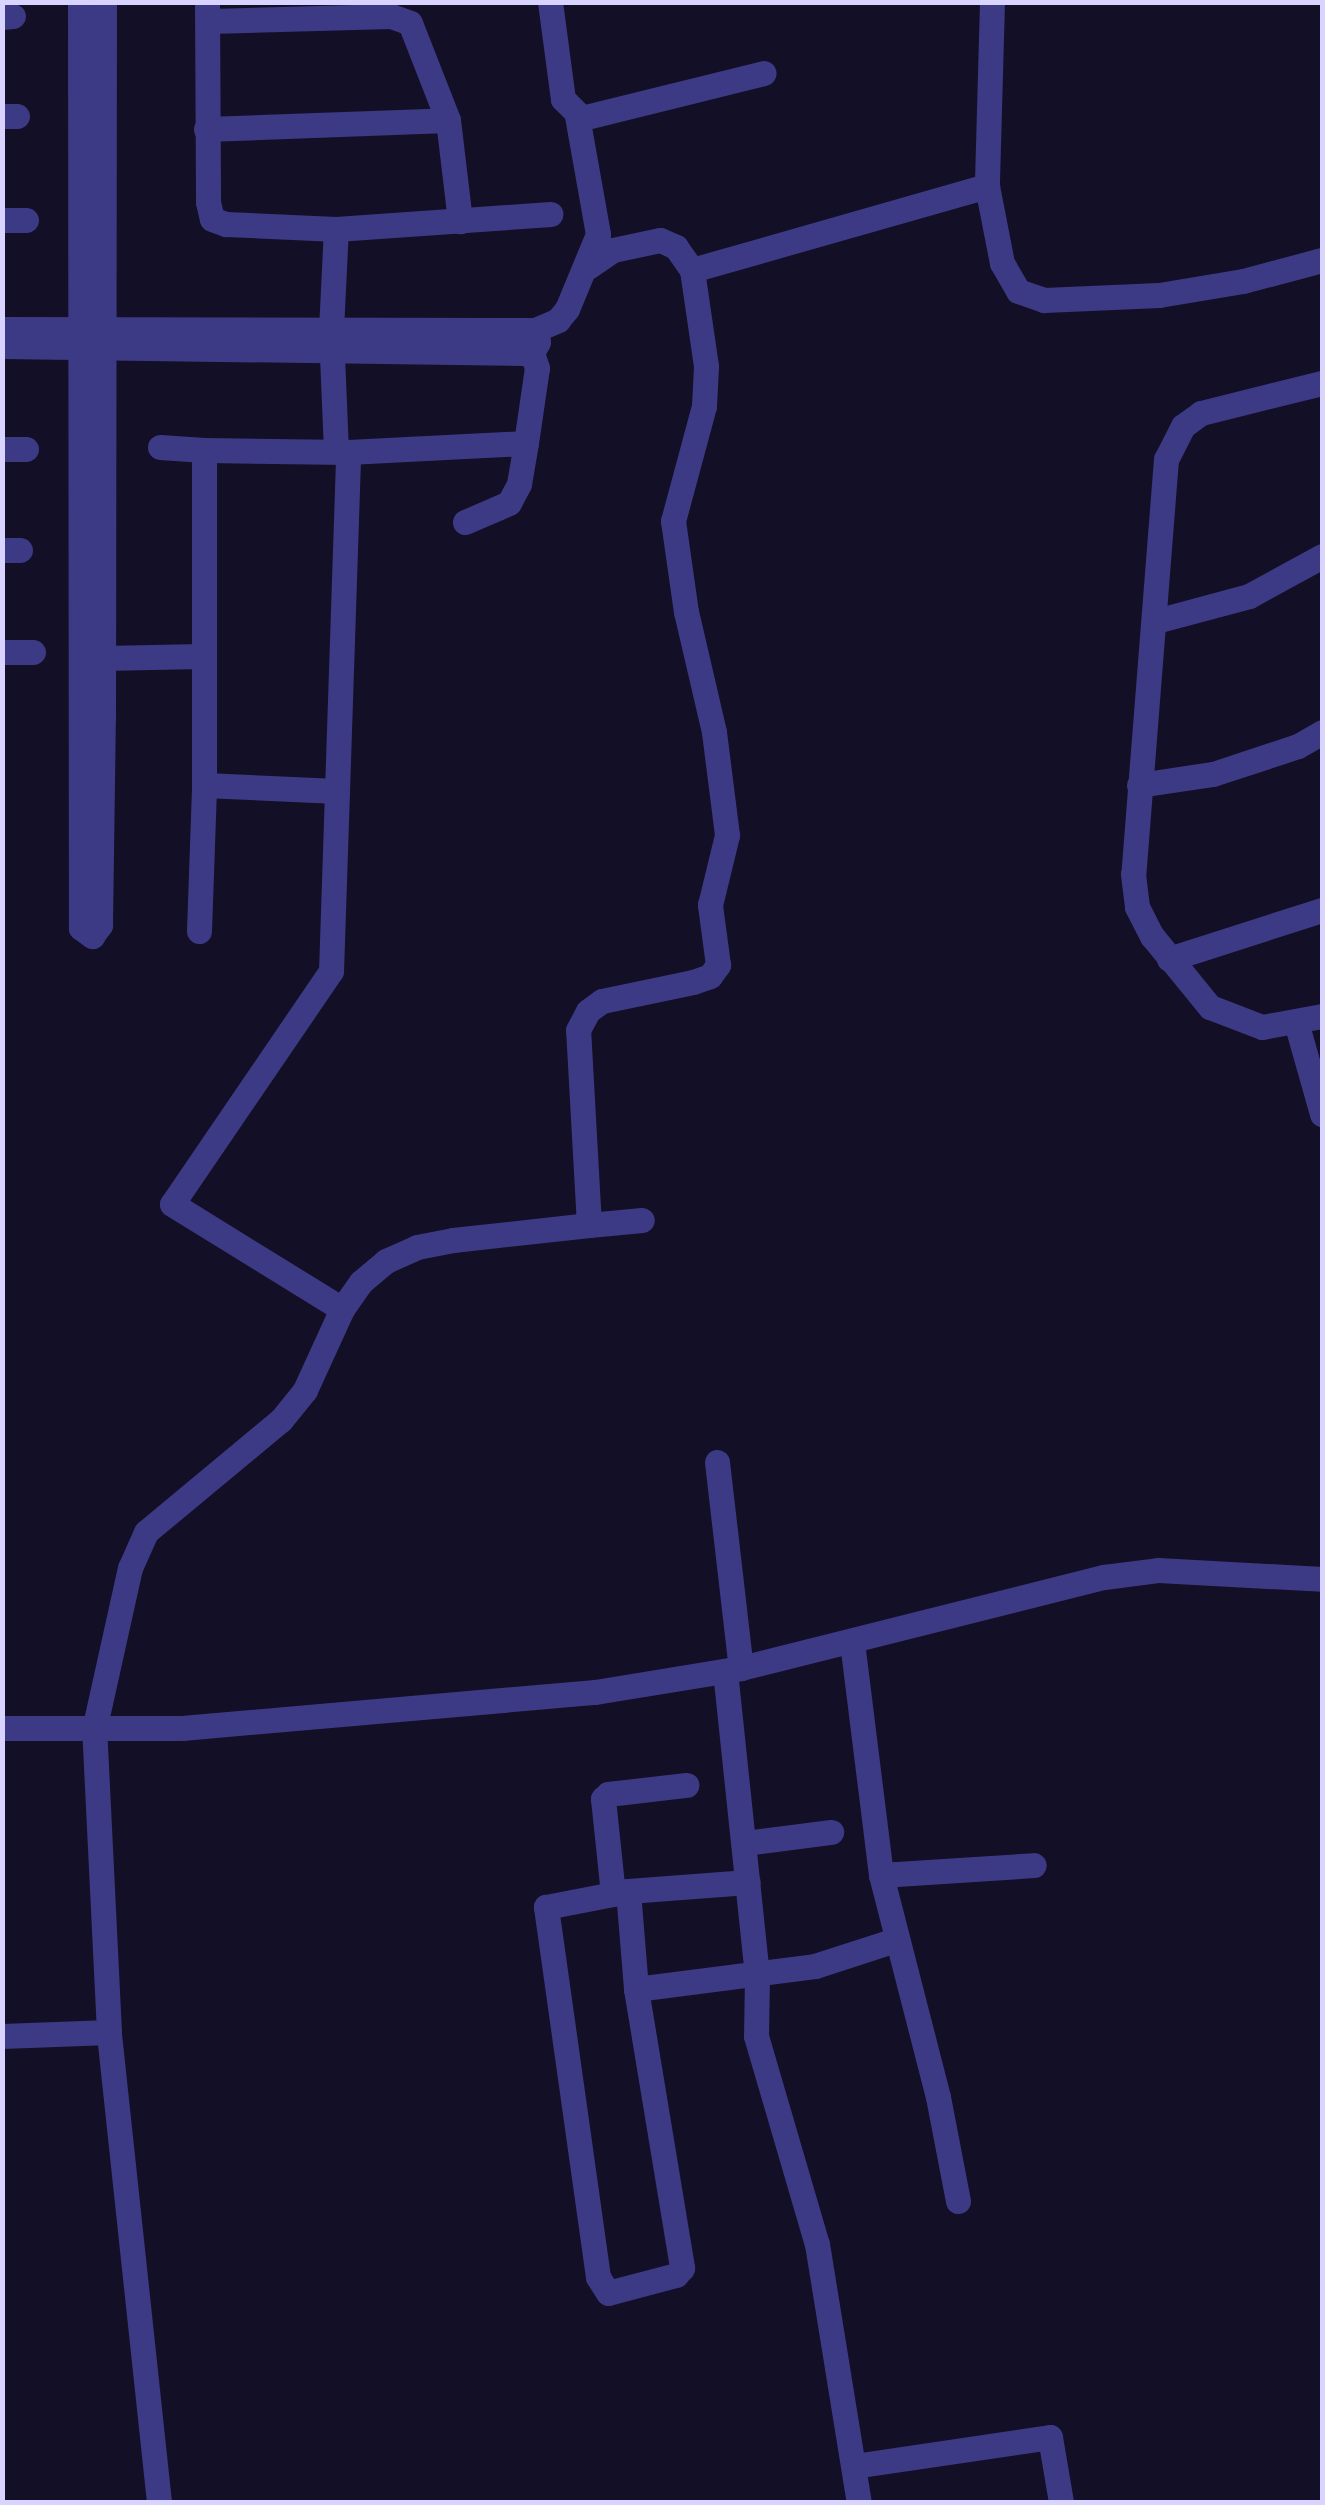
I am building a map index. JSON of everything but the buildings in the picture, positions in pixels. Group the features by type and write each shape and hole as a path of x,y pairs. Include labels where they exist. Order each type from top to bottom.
{"street":[{"path":"80,2 92,393 92,803 100,658 93,515"},
{"path":"90,340 104,2"},
{"path":"992,2 987,186 1009,280 1018,291 1044,300 1159,295 1243,281 1322,260"},
{"path":"2,346 90,340 533,340 558,320 588,268 598,216 578,116 563,99 553,4"},
{"path":"460,221 448,120 408,11 208,12 206,128 212,219 226,224 336,229 460,221 550,214"},
{"path":"578,116 764,72"},
{"path":"206,128 448,120"},
{"path":"692,270 987,186"},
{"path":"336,229 331,340 342,451 331,971 172,1204 342,1309"},
{"path":"588,268 613,250 660,240 676,248 692,270 706,366 704,406 673,521 686,612 714,732 727,835 710,905 718,965 710,976 602,1002 588,1011 578,1030 589,1226"},
{"path":"2,329 90,340"},
{"path":"465,522 509,502 519,484 536,382 533,340"},
{"path":"1322,384 1201,413 1183,426 1166,459 1157,541 1156,621 1133,844 1137,907 1169,960 1196,994 1223,1013 1262,1027 1322,1016"},
{"path":"160,447 342,451 526,443"},
{"path":"199,932 204,785 204,450"},
{"path":"1156,621 1249,596 1322,556"},
{"path":"2,652 33,652"},
{"path":"100,658 204,656"},
{"path":"1139,785 1213,774 1298,746 1322,732"},
{"path":"204,785 336,791"},
{"path":"1169,960 1322,910"},
{"path":"1296,1022 1322,1114"},
{"path":"159,2502 109,2032 94,1730 130,1568 146,1532 281,1420 305,1390 342,1309 361,1282 386,1261 418,1247 642,1220"},
{"path":"717,1462 757,1975 756,2036 817,2244 859,2502"},
{"path":"2,1728 182,1728 473,1704 733,1670 1104,1577 1158,1570 1322,1580"},
{"path":"852,1642 881,1875 938,2097 958,2202"},
{"path":"686,1785 608,1794 603,1799 620,1892 682,2268 676,2275 608,2292 598,2277 546,1906 620,1892 748,1882"},
{"path":"744,1843 831,1832"},
{"path":"881,1875 1034,1864"},
{"path":"636,1989 815,1966 895,1940"},
{"path":"2,2036 109,2032"},
{"path":"854,2466 1050,2437 1060,2502"}]}
